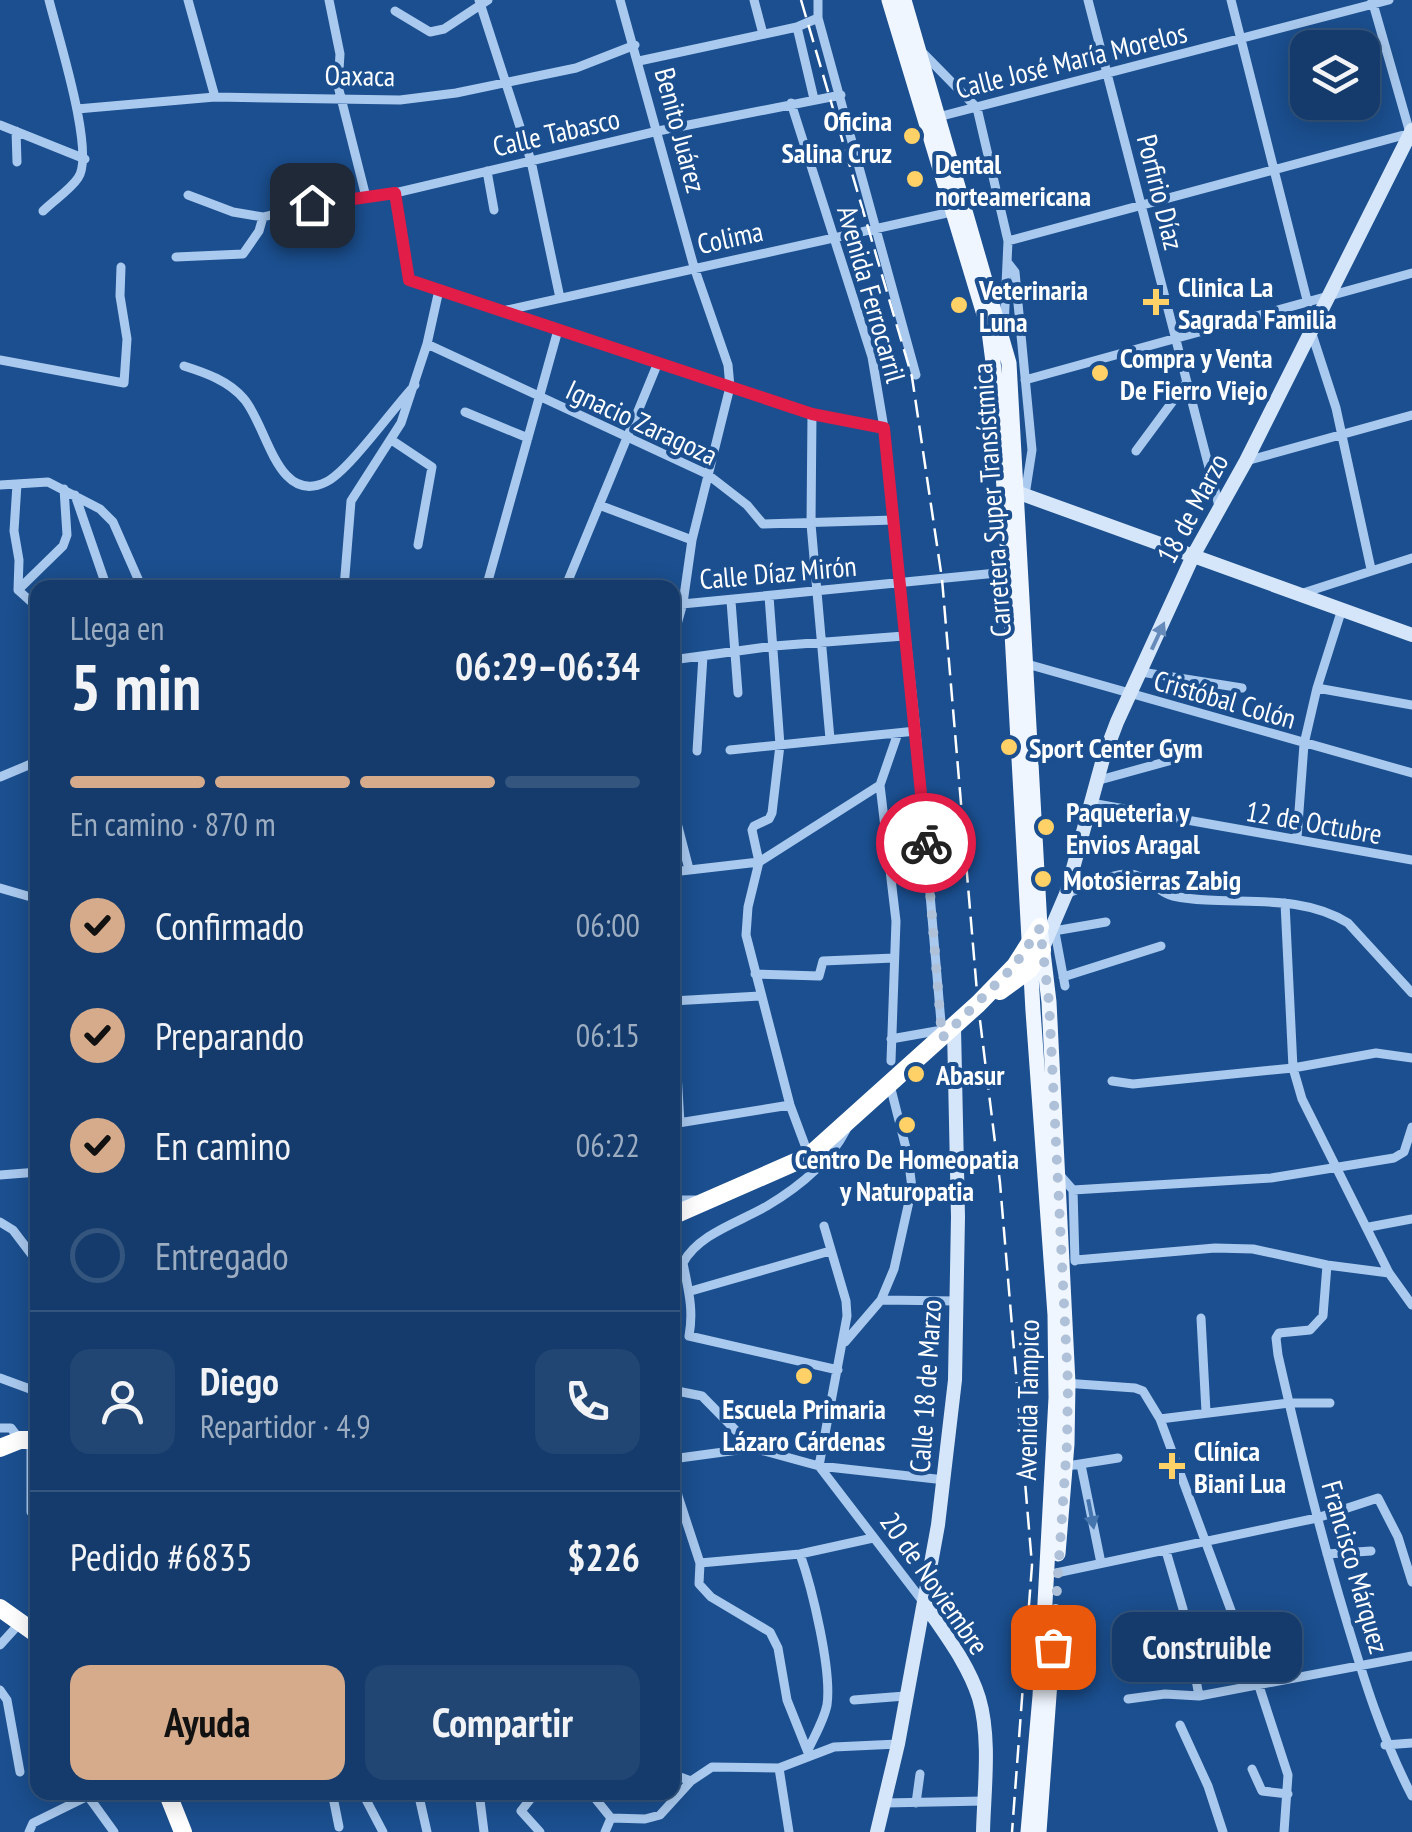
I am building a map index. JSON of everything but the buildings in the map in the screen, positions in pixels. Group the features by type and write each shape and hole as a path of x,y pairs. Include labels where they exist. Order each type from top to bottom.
{"highway":[{"path":"978,1004 1030,969 1044,935"},
{"path":"680,1212 766,1178 808,1156 978,1004 1044,935"},
{"path":"0,1448 30,1440"},
{"path":"0,1608 30,1631"},
{"path":"170,1800 183,1832"}],"main road":[{"path":"889,0 958,210"},
{"name":"Carretera Super Transístmica","path":"904,0 938,117 992,346 1016,491 1007,572 1044,935"},
{"name":"18 de Marzo","path":"1044,935 1066,894 1096,781 1129,695 1193,556 1246,461 1412,134"},
{"name":"Carretera Super Transístmica","path":"958,210 1009,363 1026,664 1022,706"},
{"path":"1016,491 1412,634"},
{"name":"Avenida Tampico","path":"1044,935 1057,1173 1070,1263 1062,1383"},
{"name":"Avenida Tampico","path":"1030,969 1066,1467 1039,1832"},
{"name":"Calle 18 de Marzo","path":"877,1832 924,1603 955,1380 957,1301 946,1032"},
{"name":"Avenida Tampico","path":"1028,1832 1066,1467"},
{"name":"20 de Noviembre","path":"924,1603 961,1658 978,1696 984,1720 983,1832"}],"street":[{"path":"43,211 80,177 86,159 49,0"},
{"path":"188,0 215,98"},
{"path":"329,0 340,54 337,73 342,101 366,197"},
{"name":"Benito Juárez","path":"620,0 694,267 728,364 730,386"},
{"path":"754,0 763,34"},
{"name":"Avenida Ferrocarril","path":"818,0 818,18 916,375"},
{"name":"Porfirio Díaz","path":"1088,0 1220,511"},
{"path":"1231,0 1308,304"},
{"name":"Calle José María Morelos","path":"938,117 1389,0"},
{"path":"395,11 430,32 444,29 483,2 531,161 560,298"},
{"path":"1008,240 1412,134 1373,2"},
{"path":"640,61 796,27 818,18"},
{"path":"796,27 814,98"},
{"name":"Oaxaca","path":"77,108 215,98 400,100 576,68 634,45"},
{"path":"918,49 978,108 1008,240 1003,336"},
{"name":"Calle Tabasco","path":"264,217 395,193 658,132 840,95"},
{"name":"Avenida Ferrocarril","path":"791,103 872,357 884,428 946,1032"},
{"path":"0,125 86,159"},
{"path":"16,132 16,162"},
{"path":"487,172 494,210"},
{"path":"395,193 409,280 812,414 884,428"},
{"path":"176,258 243,254 264,217 233,212 188,195"},
{"name":"Colima","path":"504,311 958,210"},
{"path":"1008,263 1015,272 1032,450 1016,491"},
{"path":"0,360 124,383 127,339 120,268"},
{"path":"1025,380 1412,273"},
{"path":"345,580 350,501 393,441 428,344 439,290"},
{"path":"488,580 558,330"},
{"path":"1311,331 1336,408 1371,569"},
{"name":"Ignacio Zaragoza","path":"428,344 707,474 747,505 762,524 894,520"},
{"path":"568,580 657,365"},
{"path":"184,366 215,376 240,394 258,415 270,450 290,481 304,487 326,482 362,448 415,385"},
{"path":"1136,451 1187,382"},
{"path":"680,595 730,386"},
{"path":"465,412 528,438"},
{"path":"812,414 811,524 830,739"},
{"path":"1246,461 1412,415"},
{"path":"393,441 432,467 418,545"},
{"path":"0,486 48,482 108,515 138,580"},
{"path":"16,484 18,590 30,601"},
{"path":"18,590 63,546 68,536 64,489"},
{"path":"75,495 103,580"},
{"path":"599,504 692,540"},
{"path":"1298,595 1412,558"},
{"name":"Calle Díaz Mirón","path":"680,604 1007,572"},
{"path":"770,596 780,744 772,813 752,830 758,862 746,934 790,1106 808,1156"},
{"path":"731,600 738,693"},
{"path":"1297,838 1304,744 1342,609"},
{"path":"680,659 735,650 904,636"},
{"path":"697,750 704,656"},
{"name":"Cristóbal Colón","path":"1026,664 1412,773"},
{"path":"1140,672 1242,688"},
{"path":"1317,688 1412,705"},
{"path":"730,750 916,731"},
{"path":"891,1061 896,921 880,785 898,733"},
{"path":"1096,781 1182,757"},
{"path":"0,778 30,764"},
{"path":"680,871 758,862 880,785"},
{"name":"12 de Octubre","path":"1091,803 1412,860"},
{"path":"680,835 689,870"},
{"path":"1066,894 1124,874 1137,875 1172,896 1284,903 1338,916 1412,993"},
{"path":"0,888 30,896"},
{"path":"1284,903 1293,1068 1302,1099 1340,1168 1389,1273 1412,1304"},
{"path":"1106,922 1044,935 1064,982 1161,946"},
{"path":"755,974 819,976 823,961 894,958"},
{"path":"680,1000 760,996"},
{"path":"891,1038 946,1032"},
{"path":"1112,1081 1133,1084 1293,1068 1376,1054 1412,1058"},
{"path":"843,1344 881,1300 894,1270 912,1188 890,1085"},
{"path":"680,1123 790,1106"},
{"path":"838,1370 690,1336 691,1290 683,1268 684,1258 707,1238 770,1204 813,1174 838,1145 850,1121"},
{"path":"1073,1190 1239,1181 1394,1158 1404,1152 1412,1127"},
{"path":"0,1175 30,1173"},
{"path":"1057,1173 1073,1190 1070,1263 1202,1249 1253,1249 1389,1273"},
{"path":"680,1200 710,1199"},
{"path":"1369,1227 1412,1219"},
{"path":"0,1222 13,1230 30,1252"},
{"path":"819,1466 843,1344 846,1301 824,1226"},
{"path":"691,1290 830,1251"},
{"name":"Francisco Márquez","path":"1327,1265 1318,1325 1303,1333 1279,1333 1276,1338 1317,1518 1360,1667 1385,1744 1412,1796"},
{"path":"881,1300 957,1301"},
{"path":"1201,1318 1206,1412"},
{"path":"0,1378 30,1390"},
{"path":"1062,1383 1135,1388 1143,1391 1160,1419 1288,1775 1284,1832"},
{"path":"680,1392 702,1396 753,1448"},
{"path":"1160,1419 1289,1403 1330,1404"},
{"path":"0,1428 11,1428 30,1440"},
{"path":"680,1458 753,1448 819,1466 944,1480"},
{"path":"1101,1563 1066,1467 1118,1458"},
{"name":"20 de Noviembre","path":"819,1466 924,1603"},
{"path":"1056,1573 1317,1518 1378,1498 1398,1538 1412,1582"},
{"path":"680,1502 700,1563 699,1584 712,1597 770,1632 778,1648 787,1700 809,1753"},
{"path":"700,1563 800,1554 873,1538"},
{"path":"1166,1551 1183,1609 1198,1696"},
{"path":"1327,1554 1372,1551"},
{"path":"800,1554 815,1604 827,1693 809,1753"},
{"path":"0,1645 20,1624"},
{"path":"1128,1699 1165,1694 1198,1696 1412,1656"},
{"path":"0,1690 7,1700 20,1772"},
{"path":"854,1700 905,1696"},
{"path":"1180,1725 1224,1832"},
{"path":"1385,1744 1412,1743"},
{"path":"680,1792 712,1767 778,1768 809,1753 845,1745 898,1744"},
{"path":"778,1768 789,1832"},
{"path":"1252,1769 1262,1791 1288,1794"},
{"path":"916,1804 920,1774"},
{"path":"680,1777 690,1781"},
{"path":"29,1832 33,1824 80,1800"},
{"path":"91,1800 114,1832"},
{"path":"334,1800 339,1828"},
{"path":"366,1800 383,1832"},
{"path":"420,1800 427,1832"},
{"path":"481,1800 484,1832"},
{"path":"529,1800 522,1814 540,1832"},
{"path":"596,1800 611,1818 645,1819 660,1815 673,1800"},
{"path":"884,1802 984,1801"},
{"path":"605,1832 611,1818"}],"railway":[{"path":"801,0 912,377 942,579 1032,1565 1012,1832"}],"way so far":[{"path":"926,843 942,1038 1014,966 1040,928 1049,1002 1068,1384 1053,1647"}],"place":[{"name":"Oficina Salina Cruz","path":"912,136"},
{"name":"Dental norteamericana","path":"915,179"},
{"name":"Clinica La Sagrada Familia","path":"1156,302"},
{"name":"Veterinaria Luna","path":"959,305"},
{"name":"Compra y Venta De Fierro Viejo","path":"1100,373"},
{"name":"Sport Center Gym","path":"1009,747"},
{"name":"Paqueteria y Envios Aragal","path":"1046,827"},
{"name":"Motosierras Zabig","path":"1043,879"},
{"name":"Abasur","path":"916,1074"},
{"name":"Centro De Homeopatia y Naturopatia","path":"907,1125"},
{"name":"Escuela Primaria Lázaro Cárdenas","path":"804,1376"},
{"name":"Clínica Biani Lua","path":"1172,1466"},
{"name":"Construible","path":"1053,1647"}],"route":[{"path":"312,205 395,193 409,280 812,414 884,428 926,843"}]}
